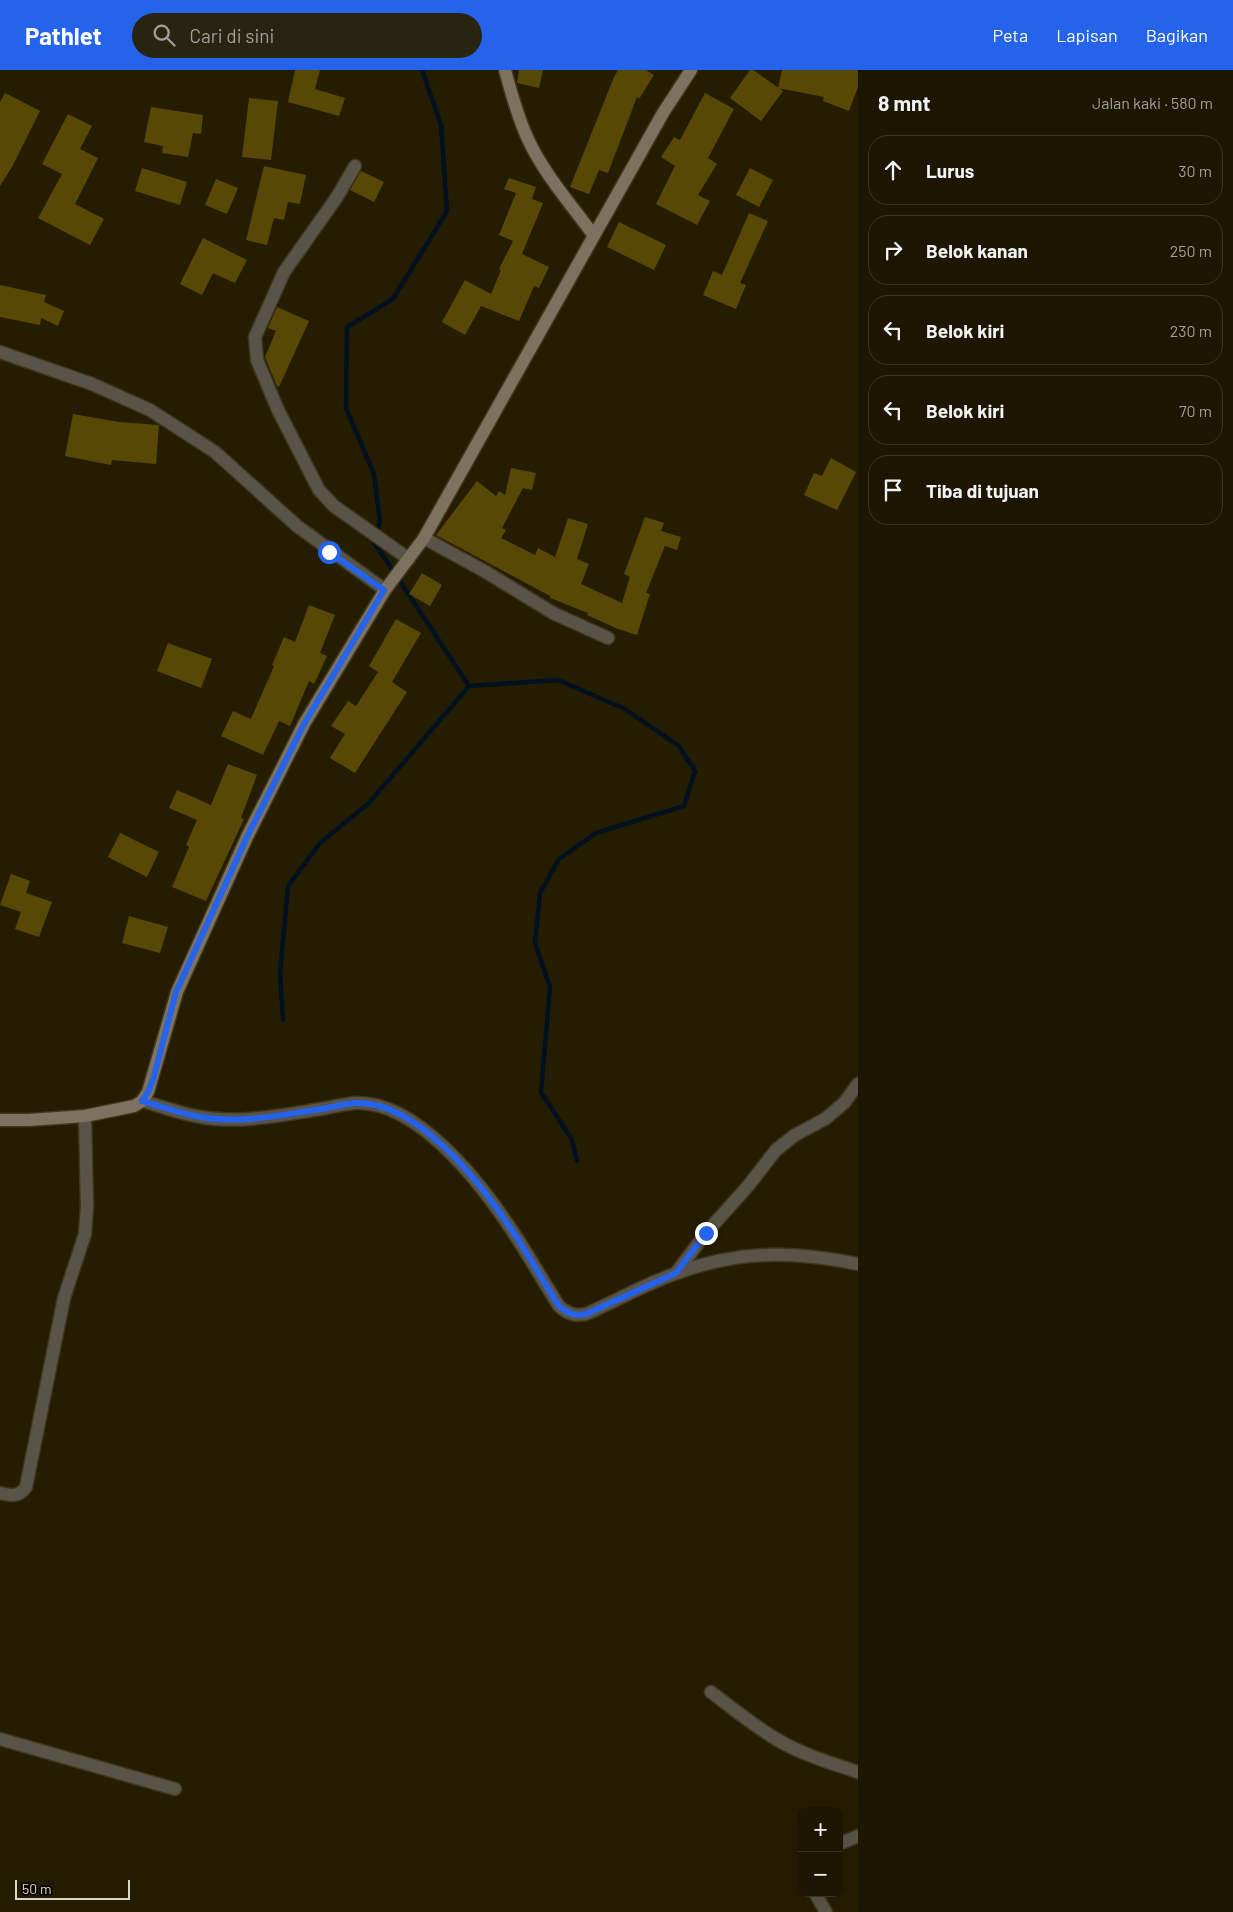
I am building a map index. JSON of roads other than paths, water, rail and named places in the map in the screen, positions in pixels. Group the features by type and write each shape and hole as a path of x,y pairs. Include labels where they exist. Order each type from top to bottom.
{"street":[{"path":"505,70 514,104 527,137 548,174 594,236"},
{"path":"0,1120 86,1116 134,1106 142,1101 148,1092 153,1080 176,992 247,837 304,724 388,586 424,538 663,113 691,70"},
{"path":"355,166 337,197 284,272 255,337 257,360 278,410 319,490 334,506 385,542 407,562"},
{"path":"0,352 92,384 150,410 215,452 297,526 388,586"},
{"path":"424,538 486,572 553,613 608,638"},
{"path":"676,1273 706,1233 748,1186 776,1150 795,1135 825,1119 844,1103 858,1084"},
{"path":"142,1101 201,1118 243,1119 286,1115 355,1103 378,1106 399,1114 420,1126 459,1161 509,1225 559,1306 566,1313 575,1316 586,1314 676,1273 731,1257 773,1254 827,1258 858,1264"},
{"path":"0,1493 16,1496 22,1493 26,1487 64,1298 85,1234 87,1206 86,1116"},
{"path":"711,1692 742,1717 777,1740 802,1752 858,1772"},
{"path":"0,1739 175,1789"},
{"path":"843,1842 858,1836"},
{"path":"817,1897 826,1912"}],"waterway":[{"path":"283,1020 280,973 288,886 320,843 369,803 469,686 374,542 380,522 374,474 346,408 347,327 393,299 447,211 441,125 422,70"},
{"path":"469,686 558,680 625,709 679,746 695,771 684,806 596,833 559,859 540,893 535,943 550,987 541,1092 572,1140 577,1161"}]}
